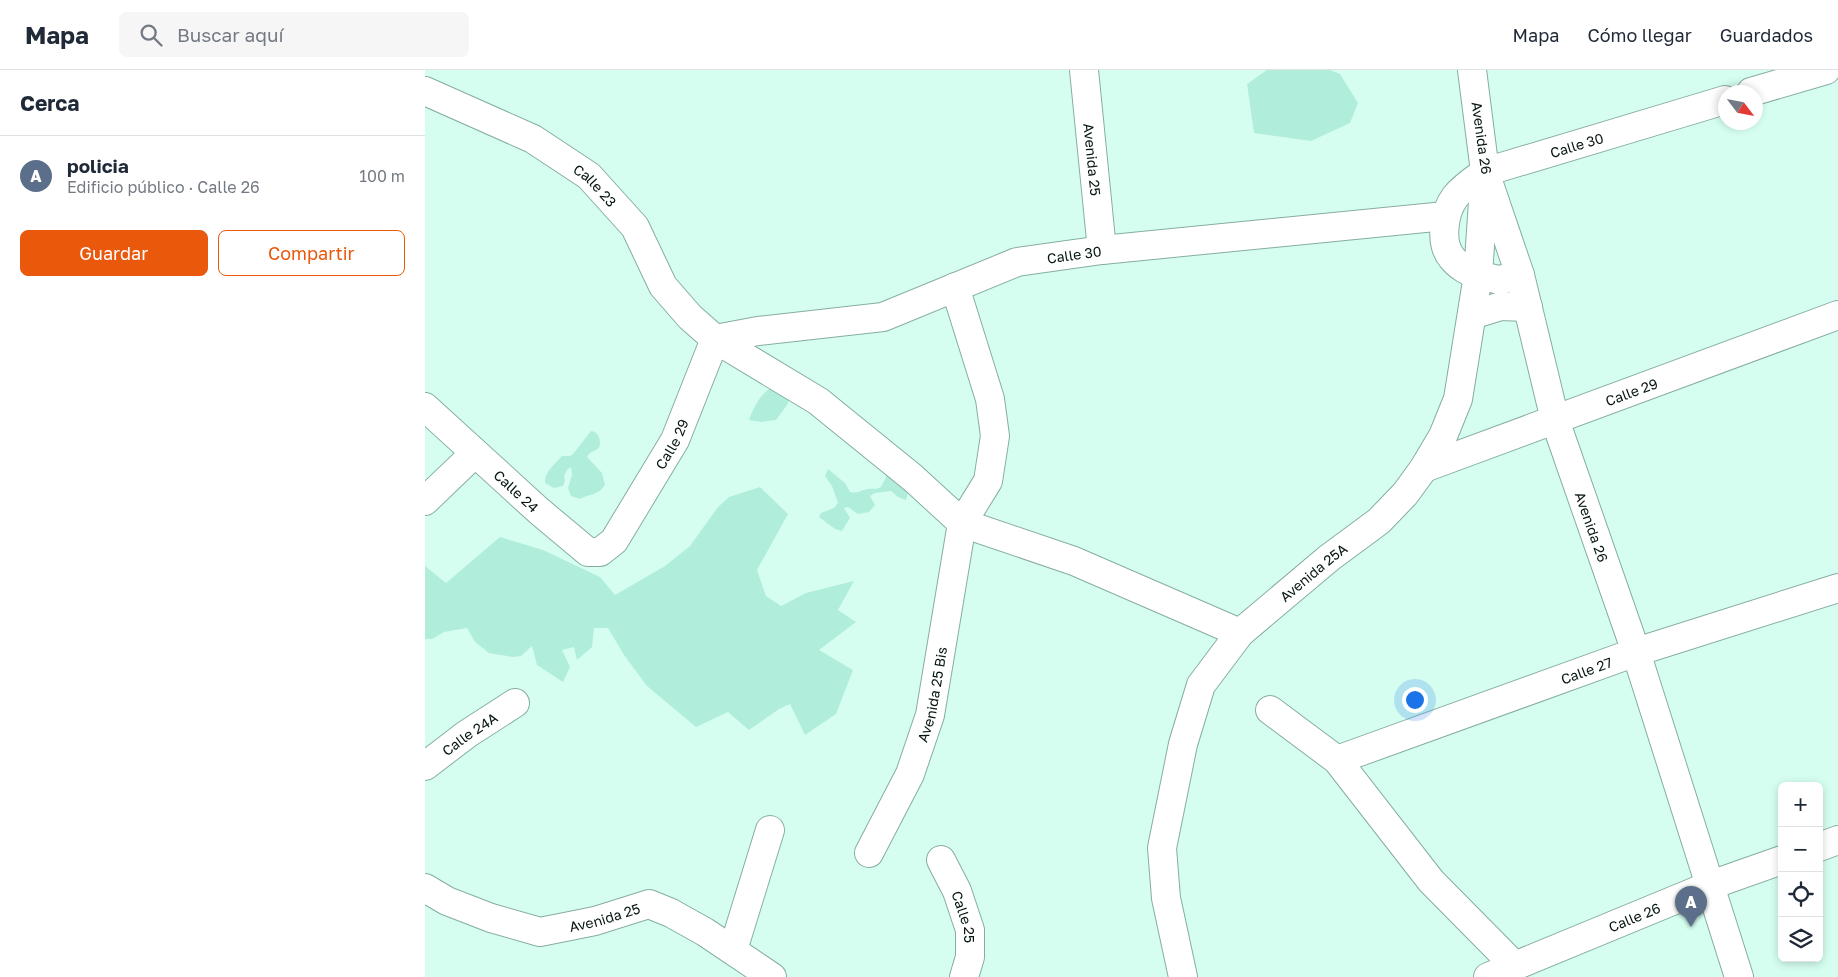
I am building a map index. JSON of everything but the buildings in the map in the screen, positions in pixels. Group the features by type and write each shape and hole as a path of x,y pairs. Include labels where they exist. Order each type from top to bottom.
{"street":[{"name":"Avenida 25","path":"1084,70 1102,250"},
{"name":"Avenida 26","path":"1472,70 1485,172 1520,275 1555,420 1636,652 1739,977"},
{"path":"1763,88 1825,70"},
{"name":"Calle 23","path":"425,91 533,139 589,176 635,227 663,286 690,317 715,339 818,401 913,478 962,523"},
{"name":"Calle 30","path":"715,339 775,329 883,317 1017,262 1102,250 1445,216 1455,197 1485,172 1718,102"},
{"name":"Avenida 25A","path":"1183,977 1165,898 1162,848 1183,744 1201,685 1240,633 1329,558 1379,521 1405,494 1424,468 1443,436 1458,399 1472,315 1478,275 1485,172"},
{"path":"1445,216 1445,242 1450,257 1462,268 1478,275 1499,280 1520,275"},
{"path":"955,287 990,399 995,436 988,481 962,523 1074,561 1240,633"},
{"path":"1472,315 1501,306 1529,307"},
{"name":"Calle 29","path":"1424,468 1838,315"},
{"name":"Calle 29","path":"614,541 675,440 715,339"},
{"name":"Calle 24","path":"425,408 539,511 588,552 600,552 614,541"},
{"path":"425,501 475,453"},
{"name":"Avenida 25 Bis","path":"869,853 910,774 929,715 962,523"},
{"name":"Calle 27","path":"1337,760 1636,652 1838,588"},
{"name":"Calle 24A","path":"425,766 467,734 515,703"},
{"path":"1270,710 1337,760 1431,881 1514,965"},
{"path":"733,950 771,830"},
{"path":"1823,846 1838,840"},
{"name":"Calle 25","path":"941,860 957,891 970,930 970,957 964,977"},
{"name":"Calle 26","path":"1488,977 1711,885 1778,861"},
{"name":"Avenida 25","path":"425,888 447,901 491,918 540,932 595,921 649,904 671,913 733,950 772,977"}],"green space":[{"path":"1267,70 1330,70 1340,74 1358,103 1350,123 1311,141 1254,133 1247,84"},
{"path":"775,387 792,394 787,405 776,420 761,422 749,420 762,395"},
{"path":"591,431 598,435 600,446 587,457 602,473 605,485 603,488 597,493 580,499 571,496 568,488 572,475 571,467 564,476 563,486 554,488 545,483 546,475 553,465 562,456 573,454"},
{"path":"828,469 845,483 850,492 881,487 888,473 909,489 906,500 898,497 891,491 875,493 870,496 875,505 869,512 858,514 848,507 844,508 850,518 842,531 835,529 819,517 821,513 834,508 838,503 832,486 825,476"},
{"path":"760,487 788,514 757,570 766,596 781,606 806,593 854,581 838,610 856,622 819,650 853,670 836,714 805,735 790,704 779,709 749,730 728,712 696,727 647,686 624,655 608,628 594,628 592,647 577,660 574,647 562,650 570,667 563,682 537,665 532,646 521,656 513,657 489,653 475,642 467,628 444,632 432,639 425,639 425,566 446,583 500,537 543,550 600,577 615,595 665,566 690,546 718,507 729,497"}],"place":[{"name":"policia","path":"1691,927"}]}
